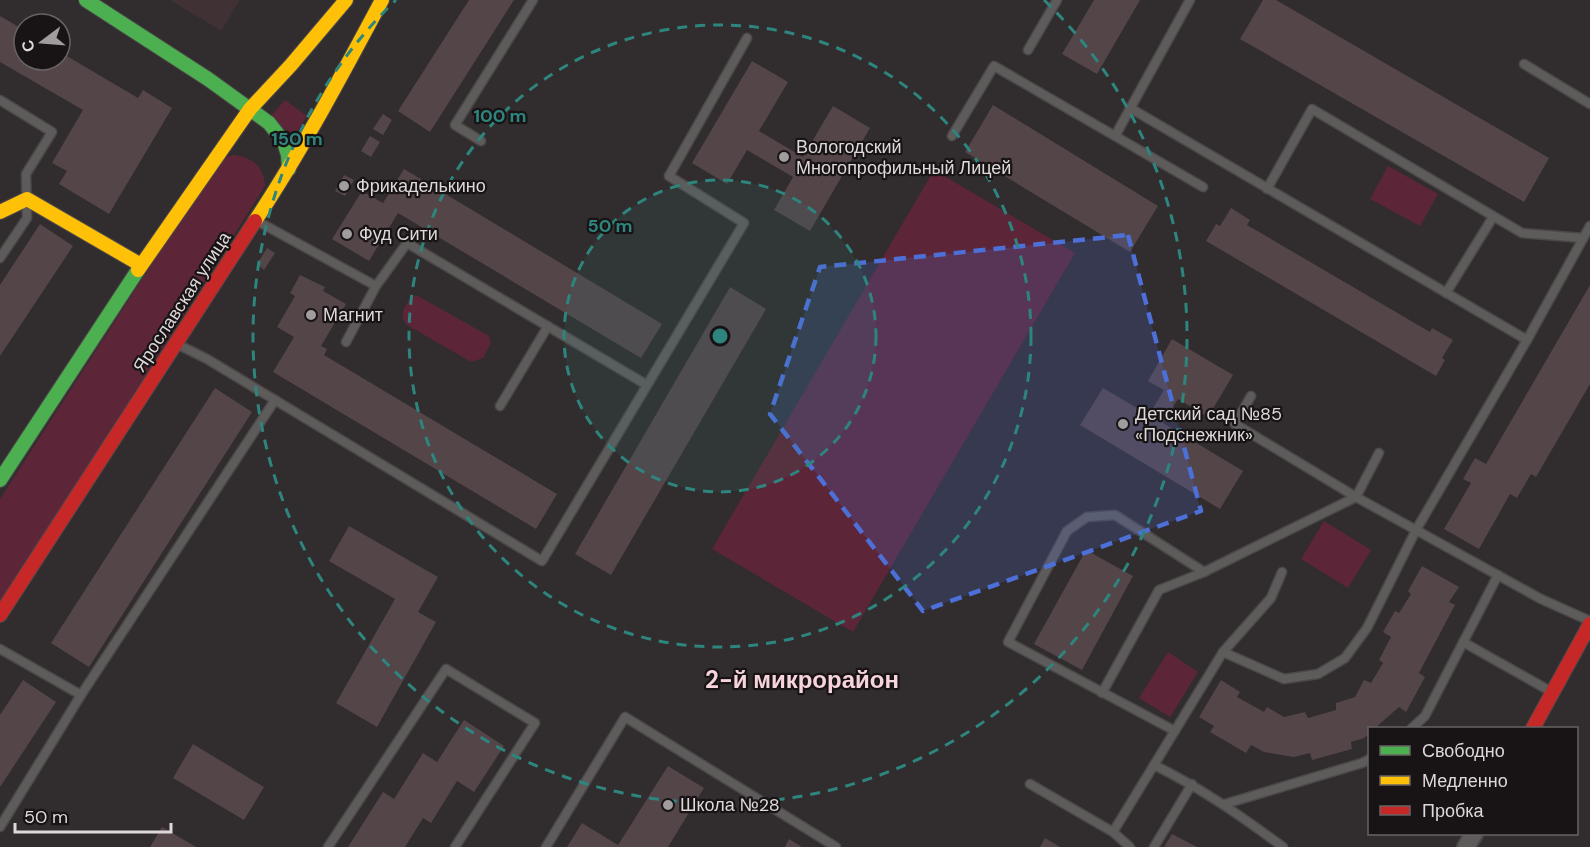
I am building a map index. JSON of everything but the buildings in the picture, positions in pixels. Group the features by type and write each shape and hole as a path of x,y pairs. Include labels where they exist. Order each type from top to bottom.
{"street":[{"path":"86,0 224,88 272,126 286,149 289,169"},
{"path":"0,480 141,265 250,109 346,0"},
{"name":"Ярославская улица","path":"0,615 289,169 333,93 382,0"},
{"path":"0,212 27,199 141,265"},
{"path":"1534,727 1590,623"}],"lane":[{"path":"482,141 455,125 533,0"},
{"path":"1028,50 1057,0"},
{"path":"1115,136 1190,0"},
{"path":"176,344 207,359 542,561 744,223 669,176 747,38"},
{"path":"1524,64 1590,104"},
{"path":"952,136 994,66 1203,187"},
{"path":"0,100 52,132 26,174 27,218 0,258"},
{"path":"1130,108 1527,340"},
{"path":"1267,189 1312,110 1522,233 1583,238"},
{"path":"1446,293 1493,217"},
{"path":"256,220 376,286"},
{"path":"1223,652 1284,679 1318,674 1345,658 1367,628 1416,530 1527,340 1590,226"},
{"path":"346,342 376,286 407,243 647,385"},
{"path":"500,406 548,326"},
{"path":"1251,396 1235,424 1356,497 1541,599 1590,623"},
{"path":"0,827 81,695 275,400"},
{"path":"1102,693 1159,590 1204,572 1356,497 1379,453"},
{"path":"1175,731 1008,642 1067,531 1087,517 1115,515 1204,572"},
{"path":"1113,832 1223,652 1271,598 1282,573"},
{"path":"1414,727 1425,716 1498,575"},
{"path":"1463,642 1554,693"},
{"path":"0,649 81,695"},
{"path":"328,847 446,669 535,723 455,847"},
{"path":"546,847 625,717 836,847"},
{"path":"1225,804 1362,764 1368,760"},
{"path":"1154,765 1225,804 1283,847"},
{"path":"1030,784 1113,832 1130,847"},
{"path":"1154,847 1192,784"}],"highlighted area":[{"path":"1128,235 1201,511 923,611 770,414 820,267"}],"shaded area":[{"path":"170,0 240,0 221,31"},
{"path":"285,100 307,116 294,137 270,117"},
{"path":"233,155 246,158 256,164 260,168 265,186 0,605 0,499 216,165 223,158"},
{"path":"1388,166 1438,194 1420,226 1370,199"},
{"path":"934,170 1075,253 853,632 712,549"},
{"path":"416,295 489,336 491,343 483,358 471,362 407,325 403,317 404,308"},
{"path":"1324,521 1371,550 1348,588 1301,559"},
{"path":"1168,652 1198,672 1170,717 1139,698"}],"traffic: fast":[{"path":"86,0 208,79 269,123 284,142 289,169"},
{"path":"0,480 138,270"}],"traffic: slow":[{"path":"138,270 250,109 346,0"},
{"path":"255,221 305,140 382,0"},
{"path":"0,212 27,199 141,265"}],"traffic: jam":[{"path":"0,615 255,221"},
{"path":"1534,727 1590,624"}],"place":[{"name":"Вологодский Многопрофильный Лицей","path":"784,157"},
{"name":"Фрикаделькино","path":"344,186"},
{"name":"Фуд Сити","path":"347,234"},
{"name":"Магнит","path":"311,315"},
{"name":"Детский сад №85 «Подснежник»","path":"1123,424"},
{"name":"Школа №28","path":"668,805"}],"district":[{"name":"2-й микрорайон","path":"802,680"}]}
